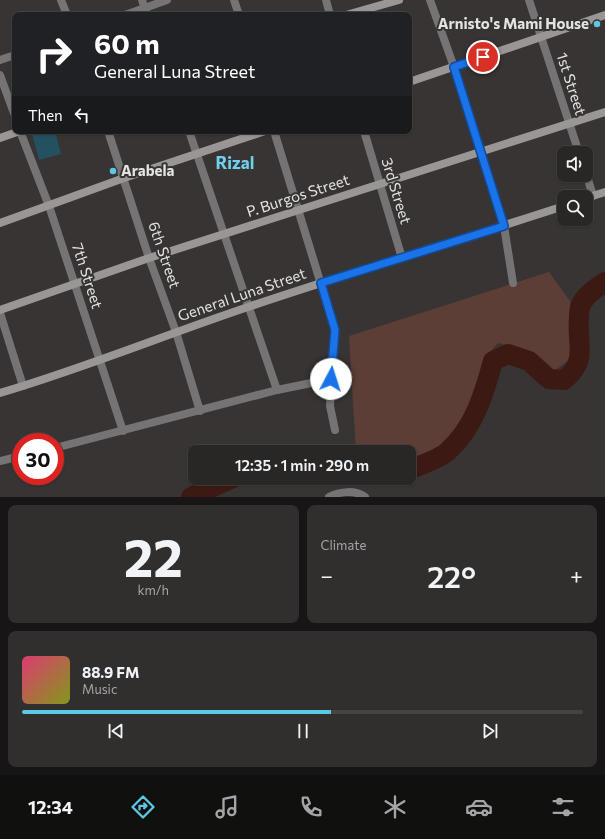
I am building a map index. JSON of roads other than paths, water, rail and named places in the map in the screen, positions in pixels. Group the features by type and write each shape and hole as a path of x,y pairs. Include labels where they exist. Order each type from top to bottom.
{"street":[{"path":"61,0 66,12"},
{"path":"133,12 167,0"},
{"path":"234,0 238,12"},
{"path":"326,0 329,12"},
{"path":"357,12 399,0"},
{"path":"430,0 454,67 504,226 513,283"},
{"name":"1st Street","path":"529,0 577,146"},
{"path":"412,81 605,15"},
{"path":"0,60 12,55"},
{"path":"0,75 12,108"},
{"name":"P. Burgos Street","path":"0,310 150,258 225,235 569,122 605,112"},
{"path":"0,138 12,134"},
{"name":"7th Street","path":"21,134 50,206 123,431"},
{"name":"6th Street","path":"109,134 176,332 200,411"},
{"path":"190,134 277,390"},
{"path":"0,223 124,178 256,134"},
{"path":"275,134 300,210 335,330 330,406 335,430"},
{"name":"3rd Street","path":"365,134 402,258"},
{"path":"593,196 605,192"},
{"name":"General Luna Street","path":"0,393 100,361 176,332 321,283 557,208"},
{"path":"0,313 23,386"},
{"path":"64,446 277,390 331,379"},
{"path":"0,461 12,458"},
{"path":"329,497 336,494 359,492 365,497"}],"waterway":[{"path":"416,467 440,457 448,451 465,432 482,398 493,361 508,354 529,361 549,379 564,380 572,373 579,358 580,351 580,307 588,295 605,282"},
{"path":"191,497 218,485"}],"place":[{"name":"Arnisto's Mami House","path":"597,24"},
{"name":"Arabela","path":"113,171"}],"district":[{"name":"Rizal","path":"235,163"}]}
